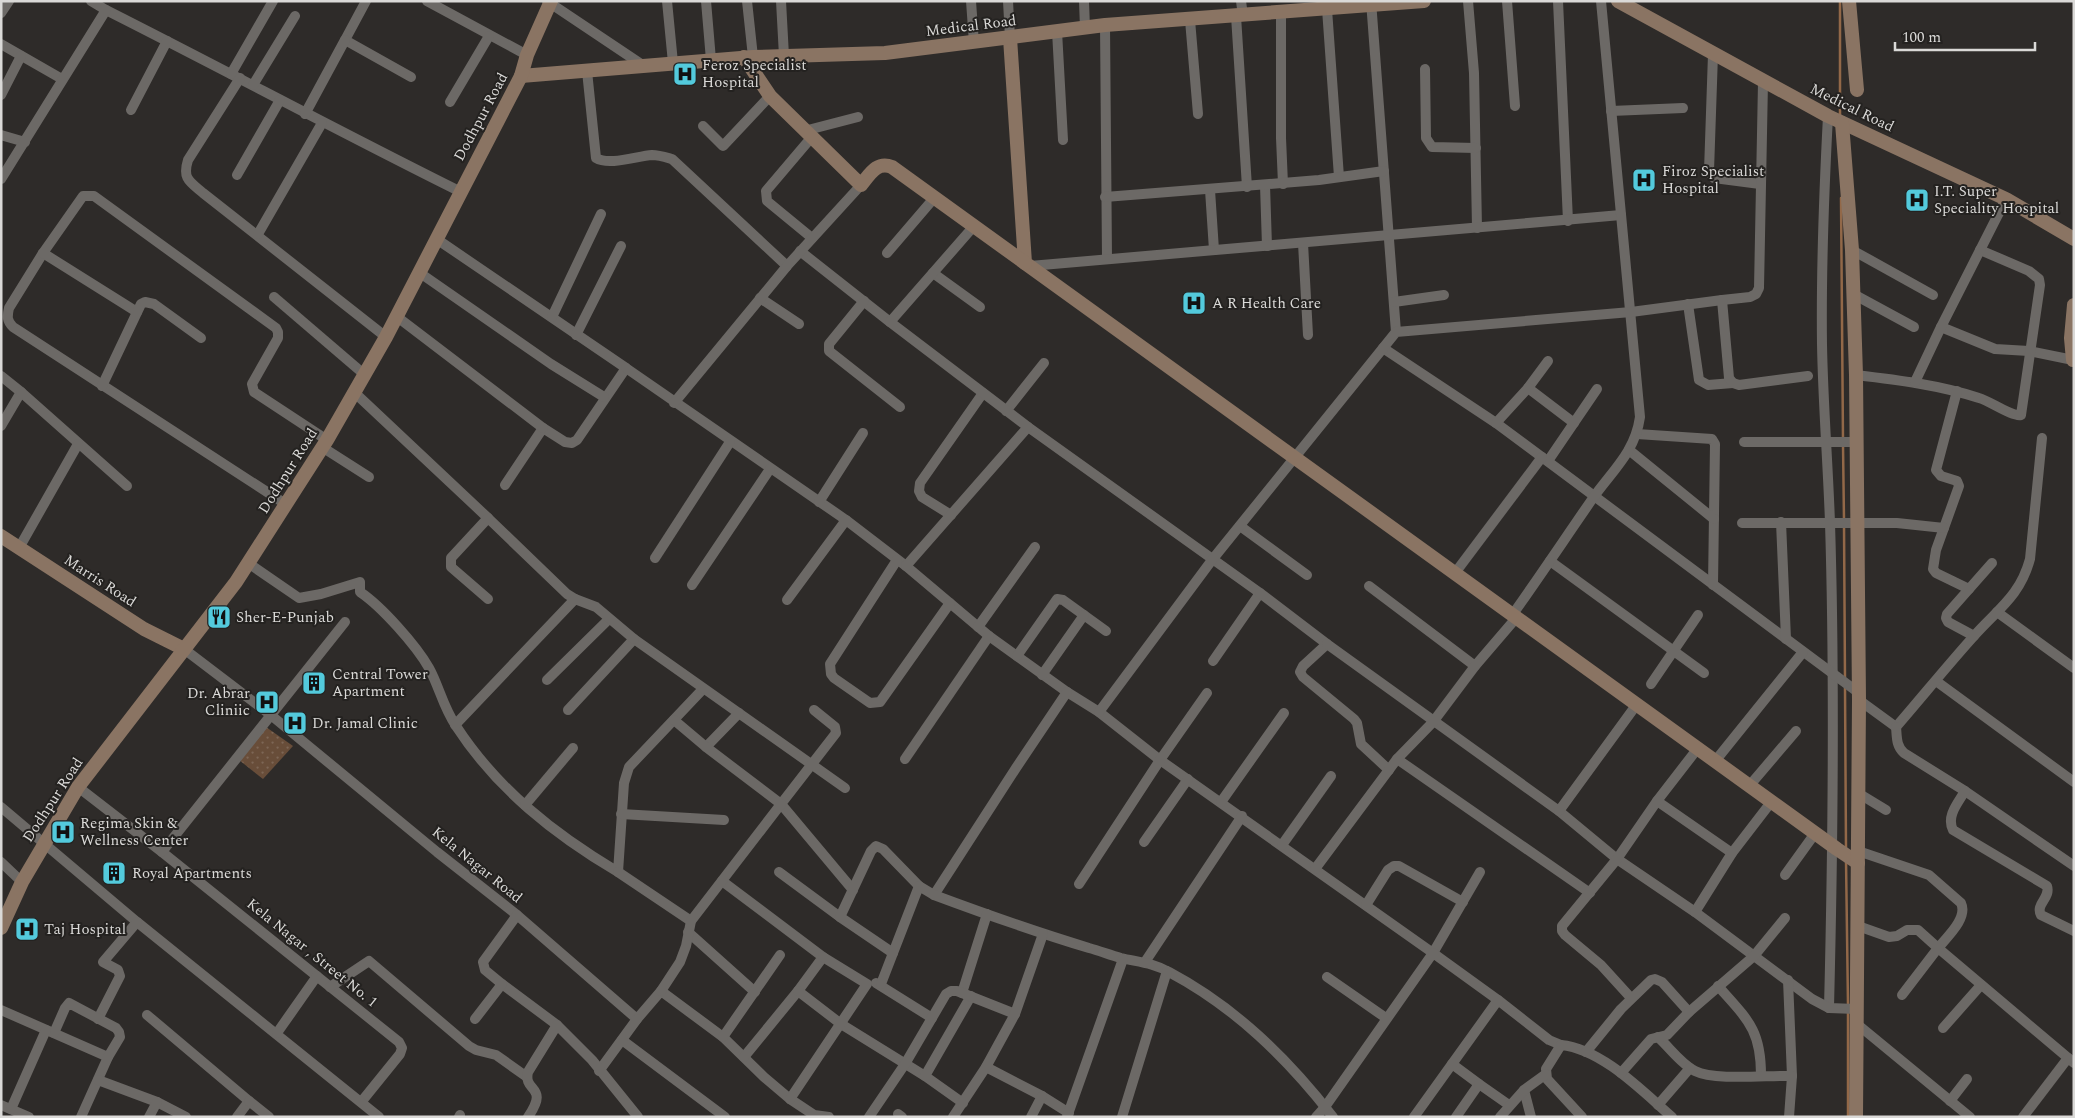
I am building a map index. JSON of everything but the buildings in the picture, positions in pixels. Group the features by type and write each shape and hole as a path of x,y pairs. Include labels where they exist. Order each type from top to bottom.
{"street":[{"path":"1,13 8,1"},
{"path":"91,1 322,123 460,192"},
{"path":"273,1 236,76 188,160 185,174 203,193 258,234 386,337"},
{"path":"305,114 366,1"},
{"path":"428,1 489,36 527,55"},
{"path":"667,1 673,63"},
{"path":"706,1 711,60"},
{"path":"747,1 748,57 770,96 861,185"},
{"path":"781,1 784,56"},
{"path":"971,1 974,43"},
{"path":"1008,1 1028,265"},
{"path":"1084,1 1085,28"},
{"path":"1241,1 1239,16 1247,187"},
{"name":"Medical Road","path":"521,76 748,57 885,53 1105,25 1281,13 1330,6 1424,1"},
{"path":"1468,1 1474,73 1477,228"},
{"path":"1507,1 1515,106"},
{"path":"1558,1 1568,221"},
{"path":"1315,869 1397,759 1433,722 1515,616 1550,560 1594,496 1629,450 1637,434 1640,417 1601,1"},
{"name":"Medical Road","path":"1618,1 1828,116 2006,199 2074,239"},
{"path":"1849,1 1858,90"},
{"path":"549,2 644,66"},
{"name":"Dodhpur Road","path":"1,928 22,882 78,787 248,564 287,505 355,393 438,240 460,192 521,76 527,55 549,2"},
{"path":"1099,712 1212,560 1396,332 1371,4"},
{"path":"1330,6 1339,177"},
{"path":"1,179 106,10"},
{"path":"1281,13 1283,184"},
{"path":"253,85 295,16"},
{"path":"1190,20 1198,114"},
{"path":"1105,25 1107,258"},
{"path":"1057,31 1063,140"},
{"path":"450,102 489,36"},
{"path":"345,40 411,77"},
{"path":"131,110 167,41"},
{"path":"1,44 62,79"},
{"path":"1713,54 1709,171 1714,178 1760,184"},
{"path":"1,95 21,56"},
{"path":"1425,69 1426,138 1428,144 1432,147 1476,148"},
{"path":"587,70 596,158 607,161 652,155 672,160 787,266"},
{"path":"1396,332 1631,312 1750,297 1756,294 1759,288 1763,82"},
{"path":"703,126 723,146 770,96"},
{"path":"237,175 280,100"},
{"path":"1611,111 1683,108"},
{"path":"1828,116 1823,217 1822,333 1829,441 1830,523 1840,678 1847,853 1858,926 1853,1009 1856,1024 1856,1117"},
{"path":"812,238 767,201 766,191 807,134 858,117"},
{"path":"258,234 322,123"},
{"path":"1834,1008 1847,853 1858,793 1859,696 1858,523 1851,442 1856,375 1855,295 1842,123"},
{"path":"1,135 25,142"},
{"path":"674,403 800,251 877,167 886,164 936,198 1816,832 1847,853 1929,875 1962,903 1964,909 1962,916 1902,995"},
{"path":"1105,196 1265,186 1384,170"},
{"path":"1265,186 1267,246"},
{"path":"1210,190 1214,250"},
{"path":"287,505 102,386 8,322 9,308 43,253 83,196 94,196 276,328 278,338 252,384 254,392 369,477"},
{"path":"887,253 936,198"},
{"path":"1915,382 2006,199"},
{"path":"552,317 601,214"},
{"path":"1028,265 1568,221 1620,215"},
{"path":"890,322 974,226"},
{"path":"438,240 846,520 902,563 989,636 1042,675 1099,712 1160,760 1242,816 1433,953 1549,1040 1586,1052 1621,1073 1672,1117"},
{"path":"1302,243 1308,335"},
{"path":"576,335 621,246"},
{"path":"1852,250 1933,295"},
{"path":"1856,375 1915,382 1958,391 1988,400 2016,416 2022,415 2029,352 2040,285 2039,279 2029,271 1980,250"},
{"path":"800,251 1006,411 1260,593 1433,722 1559,811 1617,859 1695,912 1812,999 1834,1008 1853,1009"},
{"path":"43,253 137,312"},
{"path":"420,273 551,364 604,397"},
{"path":"933,273 980,307"},
{"path":"1394,302 1444,295"},
{"path":"1855,295 1914,326"},
{"path":"274,297 364,375"},
{"path":"760,298 800,324"},
{"path":"1722,300 1729,378 1733,383"},
{"path":"864,301 829,344 829,351 900,407"},
{"path":"102,386 141,304 150,302 201,338"},
{"path":"1688,304 1699,380 1708,385 1733,383 1739,385 1808,376"},
{"path":"1941,327 1995,349 2029,352 2074,360 2071,338 2074,306"},
{"path":"396,316 543,428 565,442 572,443 577,440 604,397 626,368"},
{"path":"1384,348 1496,423 1545,459 1840,678 1896,727"},
{"path":"1496,423 1528,388 1548,361"},
{"path":"1006,411 1044,363"},
{"path":"1,376 127,486"},
{"path":"1528,388 1574,423"},
{"path":"1455,573 1574,423 1597,389"},
{"path":"1958,391 1937,465 1938,474 1959,483 1936,550 1933,569 1936,573 1969,589"},
{"path":"1,426 21,392"},
{"path":"355,393 567,594 596,607 634,639 845,788"},
{"path":"951,515 922,497 919,491 920,483 983,393"},
{"path":"950,603 880,702 870,703 831,674 830,664 902,563 951,515 1028,427"},
{"path":"505,485 543,428"},
{"path":"819,502 863,432"},
{"path":"1637,434 1712,439 1715,444 1713,585"},
{"path":"2042,438 2030,560 2026,576 2017,591 1974,636 1896,727 1897,742 1899,749 1904,753 1965,791 2074,866"},
{"path":"655,558 730,442"},
{"path":"1744,442 1851,442"},
{"path":"19,548 78,444"},
{"path":"1629,450 1714,519"},
{"path":"692,585 770,469"},
{"path":"488,518 451,558 450,563 451,567 488,599"},
{"path":"788,600 846,520"},
{"path":"1781,522 1786,639"},
{"path":"1742,523 1917,524 1944,528"},
{"path":"1240,526 1307,576"},
{"name":"Marris Road","path":"1,536 144,629 184,649"},
{"path":"978,627 1035,547"},
{"path":"1550,560 1704,673"},
{"path":"1974,636 1948,622 1946,618 1947,614 1992,563"},
{"path":"248,564 299,598 321,594 360,582 360,592 371,599 415,648 429,668 438,691 455,724 469,744 525,805 550,828 578,848 618,872 691,921"},
{"path":"1368,586 1475,666"},
{"path":"1213,661 1260,593"},
{"path":"455,724 575,599"},
{"path":"1017,656 1057,599 1063,600 1106,631"},
{"path":"1997,612 2074,668"},
{"path":"1042,675 1084,615"},
{"path":"1651,684 1698,615"},
{"path":"547,680 609,619"},
{"path":"162,852 345,622"},
{"path":"905,759 989,636"},
{"path":"568,710 634,639"},
{"path":"1327,644 1303,666 1300,672 1303,677 1354,719 1357,723 1361,744 1389,770"},
{"name":"Kela Nagar Road","path":"184,649 272,716 437,852 517,915 637,1019"},
{"path":"1716,760 1803,652"},
{"path":"1936,681 2074,782"},
{"path":"618,872 624,783 629,766 703,688"},
{"path":"934,895 1010,775 1067,692"},
{"path":"1079,884 1160,760 1207,693"},
{"path":"1559,811 1637,704"},
{"path":"600,1071 637,1019 661,991 680,962 686,946 691,921 836,730 814,710"},
{"path":"706,747 739,713"},
{"path":"1221,802 1284,713"},
{"path":"674,720 780,804 853,890"},
{"path":"1750,785 1796,731"},
{"path":"525,805 573,748"},
{"path":"1631,998 1601,965 1562,931 1562,926 1617,859 1698,748"},
{"path":"1397,759 1590,893"},
{"path":"1282,845 1331,776"},
{"path":"1144,842 1188,779"},
{"name":"Kela Nagar , Street No. 1","path":"78,787 399,1042 402,1048 400,1054 362,1101"},
{"path":"1965,791 1950,817 1950,824 1953,830 2047,886 2048,895 2039,908 2039,912 2041,915 2074,932"},
{"path":"1858,793 1886,810"},
{"path":"1658,801 1732,853"},
{"path":"1695,912 1732,853 1772,801"},
{"path":"1,807 137,922 362,1101 379,1117"},
{"path":"621,814 724,820"},
{"path":"1145,962 1242,816"},
{"path":"1785,875 1816,832"},
{"path":"840,917 871,851 876,846 883,849 918,886 934,895 1043,934 1123,958 1145,962 1167,971 1210,996 1246,1023 1278,1053 1332,1117"},
{"path":"1,862 22,882"},
{"path":"1366,905 1388,870 1394,866 1399,866 1463,902"},
{"path":"780,872 840,917 893,952"},
{"path":"1316,1117 1325,1107 1433,953 1480,872"},
{"path":"722,881 823,957 867,984"},
{"path":"881,984 918,886"},
{"path":"925,1076 966,995 987,914"},
{"path":"517,915 483,962 485,970 574,1040 638,1117"},
{"path":"1621,1073 1651,1039 1667,1035 1689,1012 1754,956 1785,918"},
{"path":"98,1019 120,976 118,970 103,962 137,922"},
{"path":"1858,926 1889,937 1897,936 1907,930 1918,930 2071,1060 2023,1117"},
{"path":"688,932 755,992"},
{"path":"953,1117 986,1067 1015,1014 1043,934"},
{"path":"723,1037 780,955"},
{"path":"744,1057 823,957"},
{"path":"986,1067 1042,1096 1068,1115 1123,958"},
{"path":"330,987 369,961 469,1046 476,1050 496,1055 526,1077 537,1093 538,1099 528,1117"},
{"path":"1122,1117 1167,971"},
{"path":"277,1033 317,976"},
{"path":"1327,977 1386,1018"},
{"path":"1586,1052 1631,998 1650,980 1659,979 1689,1012"},
{"path":"1788,980 1792,1076 1789,1117"},
{"path":"790,1099 867,984 873,982 881,984 932,1018"},
{"path":"475,1019 502,984"},
{"path":"1943,1028 1981,985"},
{"path":"1718,986 1743,1015 1758,1039 1761,1055 1761,1075"},
{"path":"798,990 841,1024 925,1076 964,1103"},
{"path":"661,991 723,1037 764,1077 790,1099 814,1115 829,1117"},
{"path":"869,1117 905,1064 946,994 951,991 966,995 1015,1014"},
{"path":"1414,1117 1498,1000"},
{"path":"12,1109 50,1032 69,1003 120,1032 120,1037 108,1058 82,1117"},
{"path":"1,1010 108,1058"},
{"path":"147,1015 269,1117"},
{"path":"1856,1024 1970,1117"},
{"path":"526,1077 557,1025"},
{"path":"1658,1037 1690,1068 1706,1074 1792,1076"},
{"path":"622,1040 725,1117"},
{"path":"1561,1045 1546,1069 1547,1079 1582,1117"},
{"path":"1452,1064 1509,1105"},
{"path":"1658,1105 1690,1068"},
{"path":"1500,1117 1524,1090 1546,1074"},
{"path":"1950,1100 1966,1079"},
{"path":"98,1080 157,1102 186,1117"},
{"path":"1456,1117 1479,1084"},
{"path":"1524,1090 1532,1117"},
{"path":"1030,1117 1042,1096"},
{"path":"237,1117 249,1101"},
{"path":"149,1117 157,1102"},
{"path":"1,1105 27,1116"}],"shaded area":[{"path":"266,727 293,746 263,779 239,760"}],"waterway":[{"path":"1840,1 1840,117"},
{"path":"1841,198 1843,440"},
{"path":"1843,445 1844,520"},
{"path":"1844,525 1845,680"},
{"path":"1845,688 1846,850"},
{"path":"1846,860 1848,1005"},
{"path":"1848,1010 1848,1117"}],"place":[{"name":"Feroz Specialist Hospital","path":"685,74"},
{"name":"Firoz Specialist Hospital","path":"1644,180"},
{"name":"I.T. Super Speciality Hospital","path":"1917,200"},
{"name":"A R Health Care","path":"1194,303"},
{"name":"Sher-E-Punjab","path":"219,617"},
{"name":"Central Tower Apartment","path":"314,683"},
{"name":"Dr. Abrar Cliniic","path":"267,702"},
{"name":"Dr. Jamal Clinic","path":"295,723"},
{"name":"Regima Skin & Wellness Center","path":"63,832"},
{"name":"Royal Apartments","path":"114,873"},
{"name":"Taj Hospital","path":"27,929"}]}
